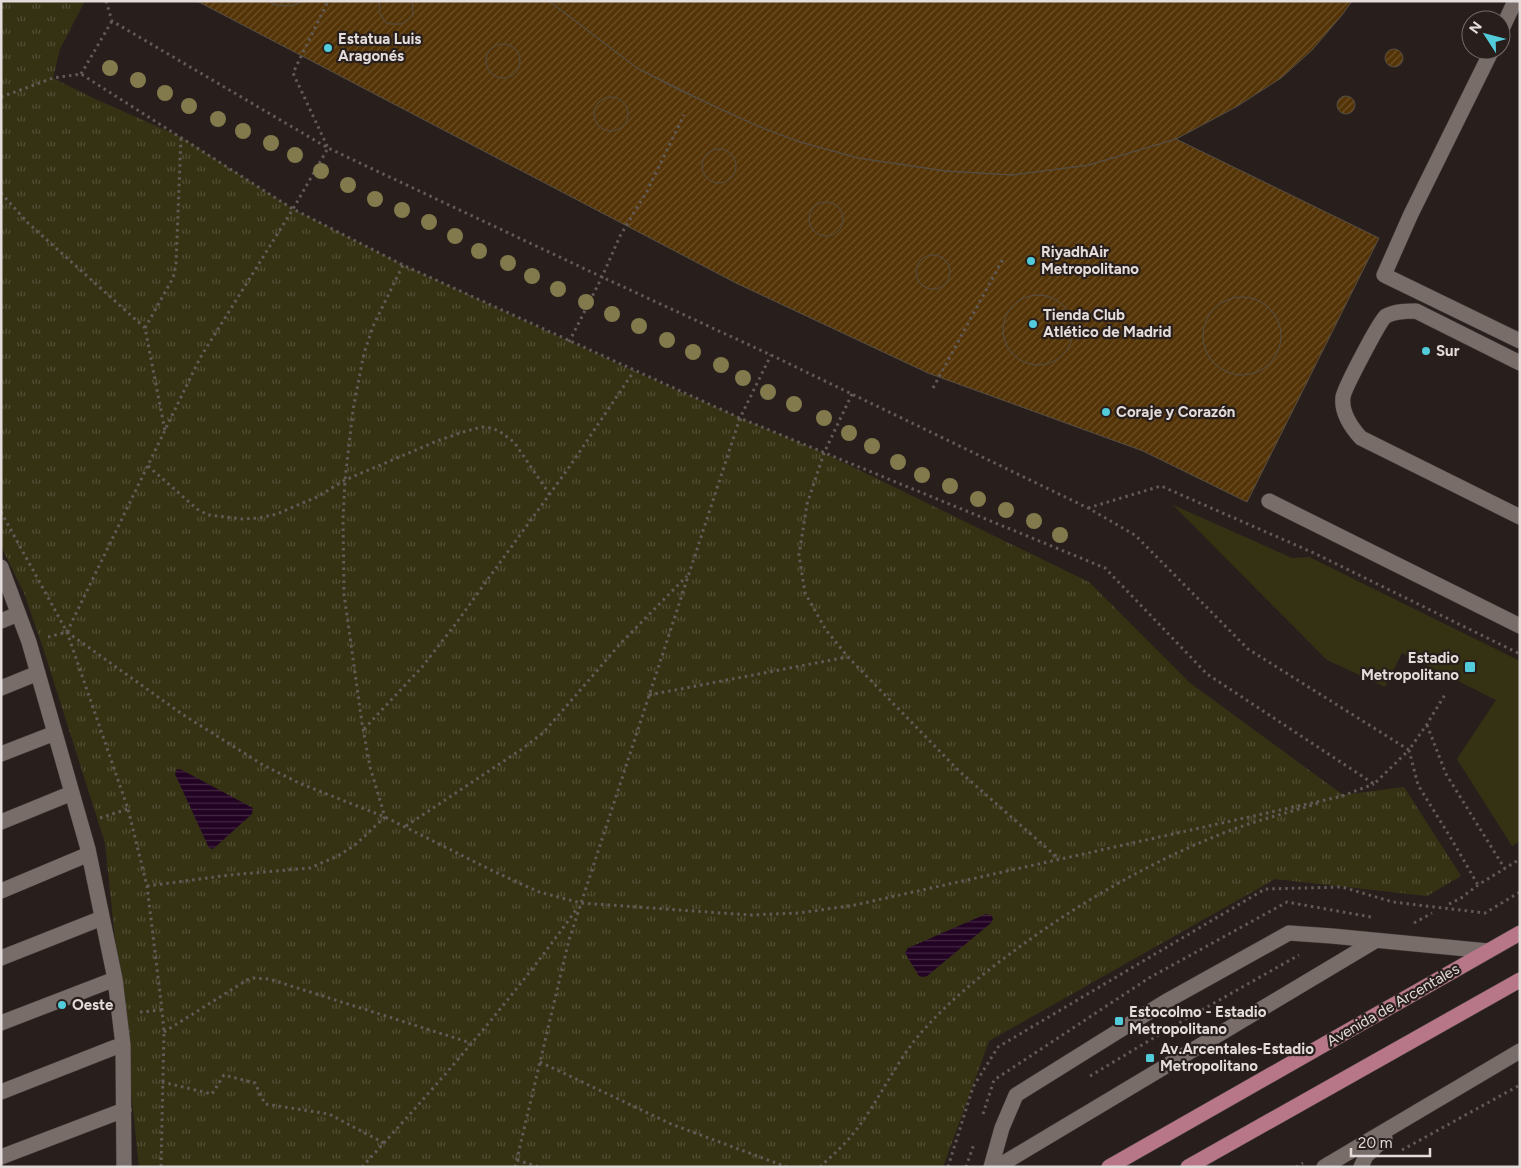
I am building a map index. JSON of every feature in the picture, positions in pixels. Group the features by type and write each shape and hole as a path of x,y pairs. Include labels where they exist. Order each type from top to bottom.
{"main road":[{"name":"Avenida de Arcentales","path":"1109,1167 1520,933"},
{"path":"1188,1167 1520,980"}],"street":[{"path":"1487,60 1410,214 1384,275 1520,341"},
{"path":"1520,363 1416,311 1400,311 1386,316 1375,330 1343,397 1344,412 1351,427 1361,438 1520,517"},
{"path":"1268,501 1520,626"},
{"path":"1,567 29,642 89,854 115,979 123,1045 124,1167"},
{"path":"1,621 18,614"},
{"path":"1,688 38,673"},
{"path":"1,754 55,733"},
{"path":"1,822 72,793"},
{"path":"1,891 89,854"},
{"path":"1,958 102,918"},
{"path":"991,1167 1002,1128 1016,1095 1165,1002 1289,933 1488,951"},
{"path":"997,1167 1375,941"},
{"path":"1,1023 115,979"},
{"path":"1,1092 123,1045"},
{"path":"1324,1167 1520,1051"},
{"path":"1,1157 124,1110"},
{"path":"1361,1167 1366,1156 1404,1120"}],"path":[{"path":"106,1 112,21 328,148 771,355 1088,508 1135,535 1248,649 1408,750 1418,785 1478,885"},
{"path":"328,1 293,73 328,148"},
{"path":"81,74 112,21"},
{"path":"1,97 53,78 81,74 293,209 403,265 740,418 1105,568 1207,674 1374,784"},
{"path":"570,342 620,236 647,190 684,116"},
{"path":"145,328 173,278 176,265 181,137"},
{"path":"67,632 200,358 293,209 328,148"},
{"path":"1,194 28,223 145,328 165,431"},
{"path":"933,388 1004,257"},
{"path":"386,817 370,767 344,594 343,519 345,480 353,410 364,353 374,324 403,265"},
{"path":"516,1167 569,940 740,418 771,355"},
{"path":"364,730 422,667 550,495 634,371"},
{"path":"852,394 824,453 807,504 799,555 805,594 826,630 848,656 959,771 1058,858"},
{"path":"148,466 197,509 208,515 236,519 259,518 277,514 317,497 345,480 437,441 482,427 499,431 514,442 550,495"},
{"path":"1088,508 1161,486 1314,553 1520,654"},
{"path":"1,512 67,632 128,809 147,886 164,1032 161,1167"},
{"path":"406,826 522,749 544,732 620,644 687,575"},
{"path":"67,632 182,714 264,765 299,783 406,826 538,892 581,903 750,915 799,914 855,905 1058,858 1343,796"},
{"path":"649,695 848,656"},
{"path":"820,1167 846,1142 863,1119 897,1064 920,1034 950,1003 998,962 1060,918 1144,869 1222,833 1343,796 1374,784 1408,750 1427,724 1446,692"},
{"path":"1427,724 1446,774 1505,869"},
{"path":"147,886 230,875 310,868 344,852 386,817"},
{"path":"1449,904 1520,860"},
{"path":"362,1167 471,1043 548,950 581,903"},
{"path":"1086,1078 1332,936 1359,915"},
{"path":"164,1032 247,980 269,978 471,1043"},
{"path":"540,1062 671,1124 787,1167"},
{"path":"162,1082 212,1094 224,1075 255,1083 265,1104 329,1114 384,1143"},
{"path":"1402,1150 1520,1085"},
{"path":"972,1148 1002,1128"},
{"path":"517,1160 539,1167"}],"green space":[{"path":"1,1 85,1 60,49 53,78 181,137 293,209 403,265 634,371 824,453 1089,582 1190,683 1343,795 1404,787 1461,876 1427,896 1275,879 989,1041 943,1167 139,1167 105,843 24,593 1,546"},
{"path":"1173,505 1292,558 1309,557 1520,661 1520,841 1512,846 1457,759 1496,700 1402,653 1385,687 1327,660"}],"shaded area":[{"path":"177,769 253,808 252,814 213,849 209,848 175,774"},
{"path":"986,914 992,916 991,923 927,976 919,976 905,953 908,948"}],"building":[{"name":"RiyadhAir Metropolitano","path":"197,1 549,1 637,68 718,108 800,142 858,158 945,171 1012,175 1089,165 1176,139 1379,238 1247,502 1143,451 928,373 736,283"},
{"path":"267,1 305,1 290,6 276,5"},
{"path":"380,1 412,1 413,12 411,17 402,24 385,22 379,12"},
{"path":"549,1 1352,1 1312,50 1281,78 1236,107 1176,139 1089,165 1012,175 945,171 858,158 800,142 760,127 679,90 637,68"},
{"path":"503,44 510,45 515,49 519,54 519,68 515,73 510,77 503,78 496,77 491,73 487,68 486,61 487,54 491,49 496,45"},
{"path":"1394,49 1402,54 1403,58 1398,66 1394,67 1386,62 1385,58 1390,50"},
{"path":"1346,96 1352,99 1355,105 1352,111 1346,114 1340,111 1337,105 1340,99"},
{"path":"611,97 618,98 623,102 627,107 627,121 623,126 618,130 611,131 604,130 599,126 595,121 594,114 595,107 599,102 604,98"},
{"path":"719,149 726,150 731,154 735,159 735,173 731,178 726,182 719,183 712,182 707,178 703,173 702,166 703,159 707,154 712,150"},
{"path":"826,202 833,203 838,207 842,212 842,226 838,231 833,235 826,236 819,235 814,231 810,226 809,219 810,212 814,207 819,203"},
{"path":"933,255 940,256 945,260 949,265 949,279 945,284 940,288 933,289 926,288 921,284 917,279 916,272 917,265 921,260 926,256"},
{"path":"1038,295 1051,298 1063,305 1070,317 1073,330 1070,343 1063,355 1051,362 1038,365 1025,362 1013,355 1006,343 1003,330 1006,317 1013,305 1025,298"},
{"path":"1234,297 1250,297 1264,303 1275,314 1281,328 1281,344 1275,358 1264,369 1250,375 1234,375 1220,369 1209,358 1203,344 1203,328 1209,314 1220,303"}],"place":[{"name":"Estatua Luis Aragonés","path":"328,48"},
{"name":"RiyadhAir Metropolitano","path":"1031,261"},
{"name":"Tienda Club Atlético de Madrid","path":"1033,324"},
{"name":"Sur","path":"1426,351"},
{"name":"Coraje y Corazón","path":"1106,412"},
{"name":"Estadio Metropolitano","path":"1470,667"},
{"name":"Oeste","path":"62,1005"},
{"name":"Estocolmo - Estadio Metropolitano","path":"1119,1021"},
{"name":"Av.Arcentales-Estadio Metropolitano","path":"1150,1058"}]}
